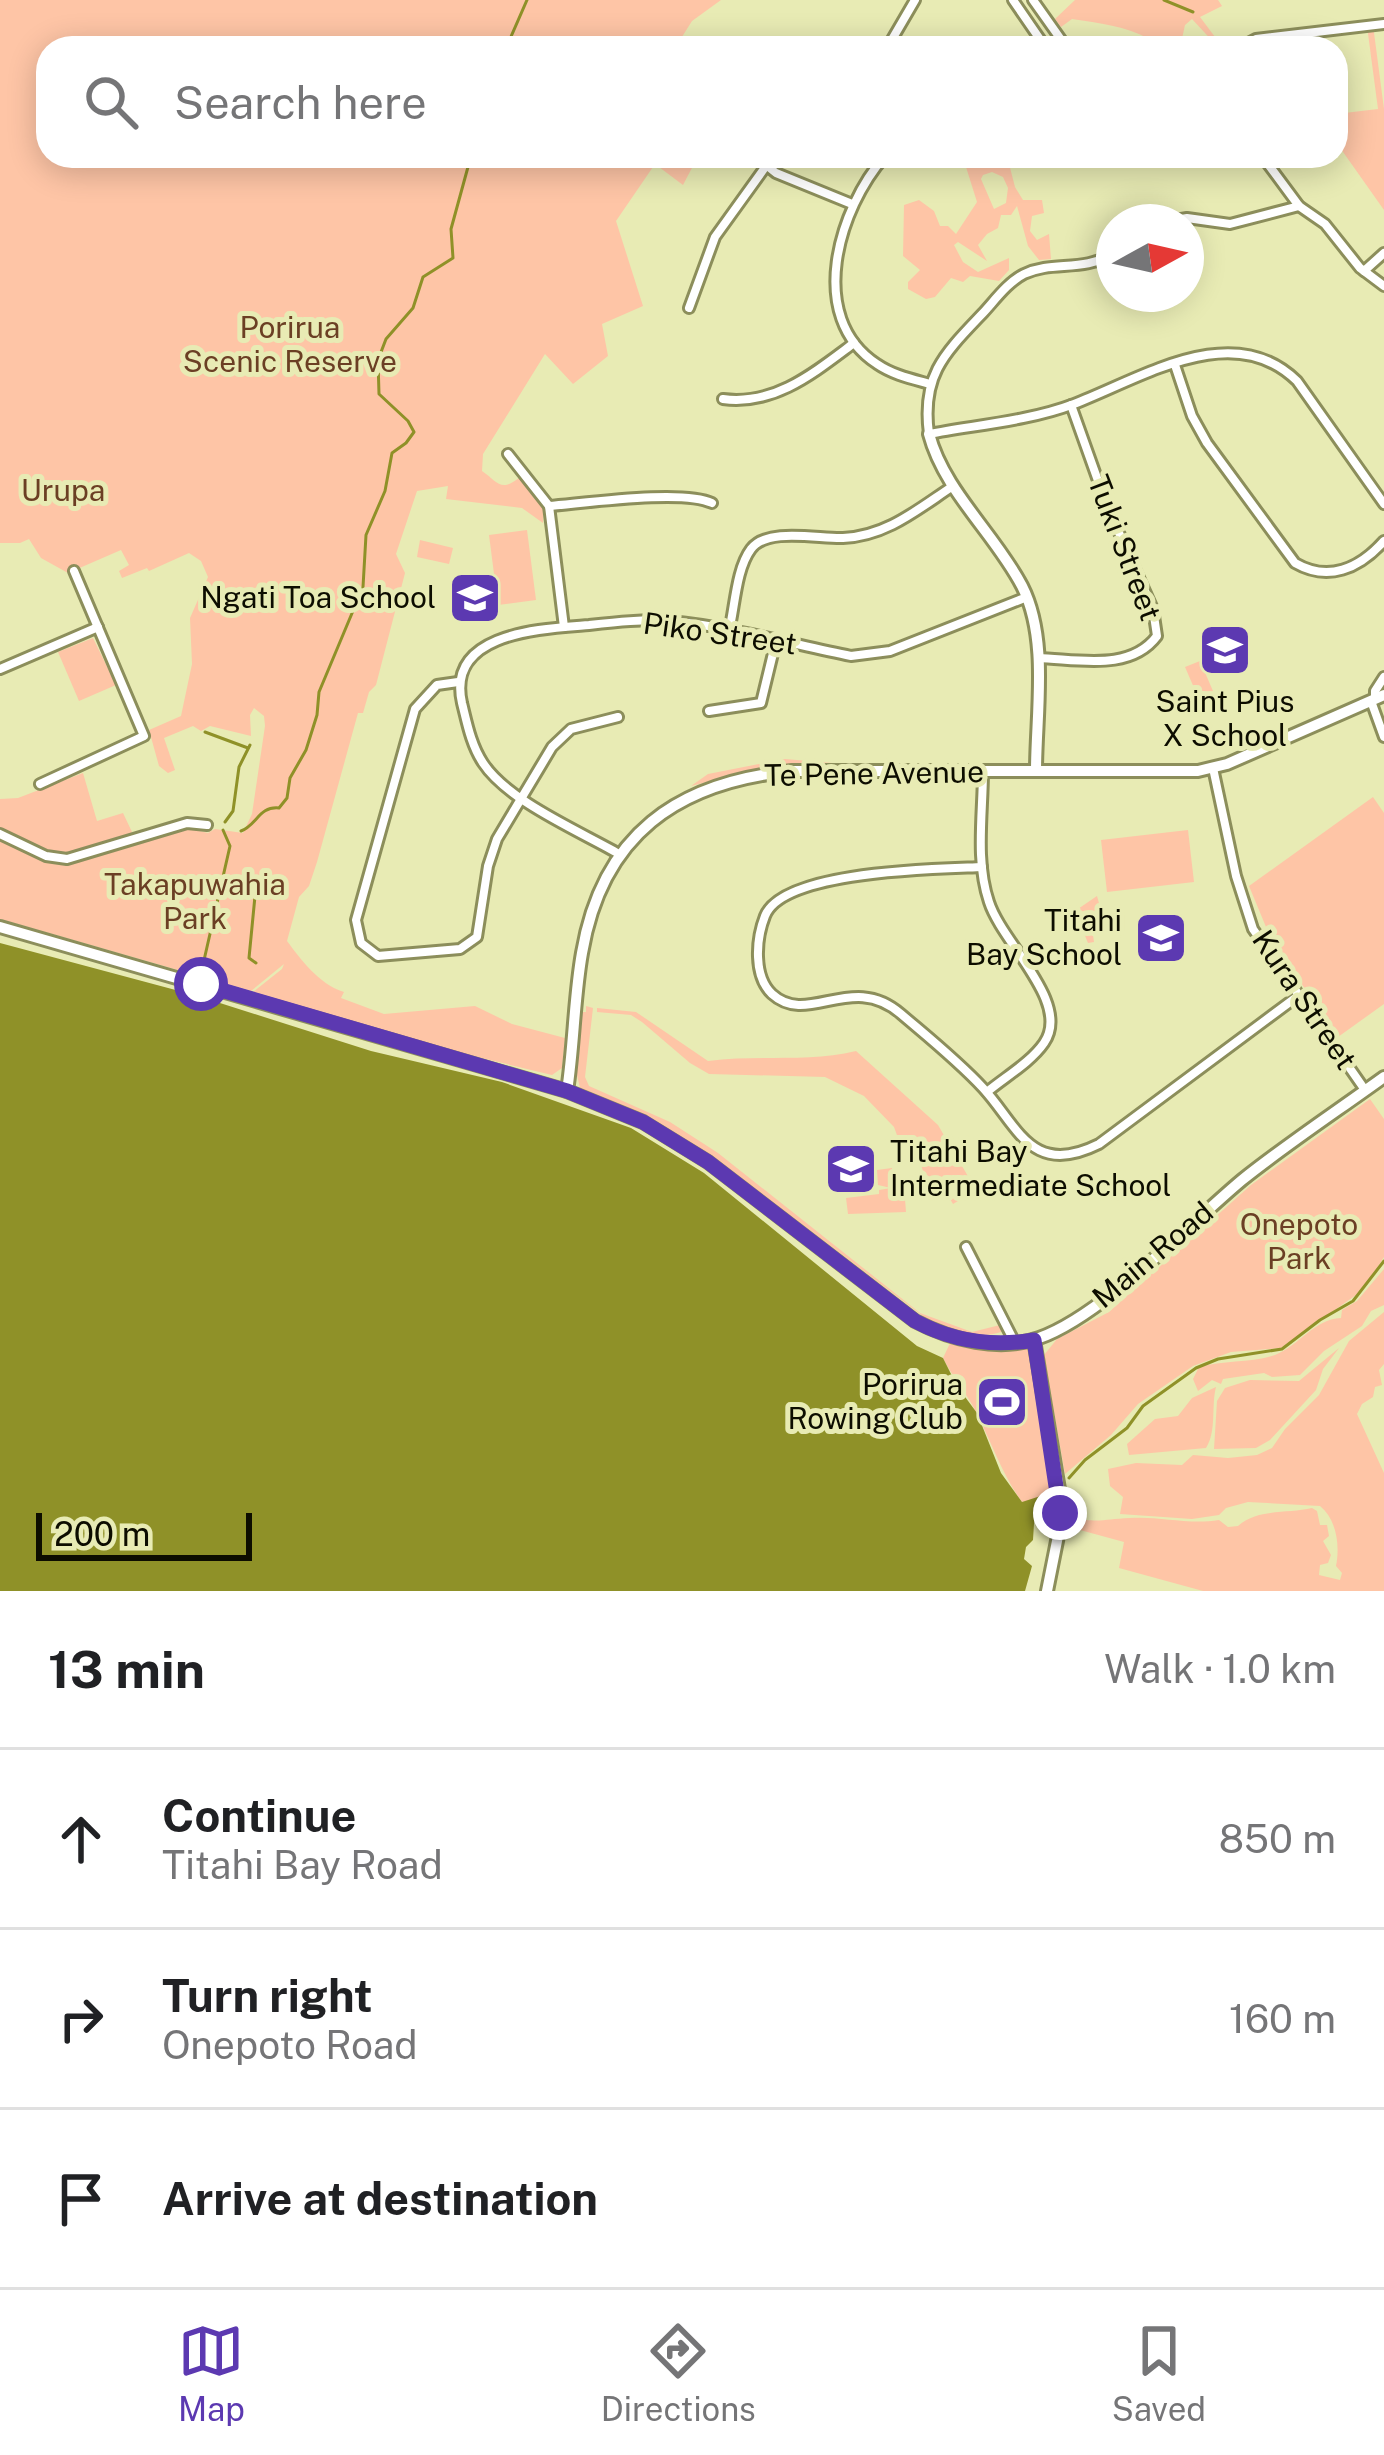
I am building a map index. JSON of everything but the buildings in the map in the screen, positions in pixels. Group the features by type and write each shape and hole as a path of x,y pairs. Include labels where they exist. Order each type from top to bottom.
{"street":[{"path":"894,36 915,0"},
{"path":"1013,0 1038,36"},
{"path":"1033,0 1058,36"},
{"path":"1282,36 1384,24"},
{"path":"689,308 715,237 765,168"},
{"path":"771,168 852,204"},
{"path":"877,168 852,204 838,250 842,320 855,343 880,367 930,384"},
{"path":"1271,168 1299,206 1325,224 1364,272 1384,286"},
{"path":"1204,220 1230,224 1299,206"},
{"path":"1364,272 1384,253"},
{"path":"1036,771 1034,621 1027,598 937,458 926,409 930,384 950,348 1019,277 1096,263"},
{"path":"723,399 742,401 794,387 855,343"},
{"path":"928,434 1071,405 1125,380 1175,365 1231,352 1252,354 1279,365 1304,389 1384,504"},
{"path":"1175,365 1192,416 1207,442 1295,563 1312,573 1339,573 1384,541"},
{"name":"Tuki Street","path":"1036,658 1120,660 1146,652 1157,637 1153,609 1107,506 1071,405"},
{"path":"508,454 549,506 564,627"},
{"path":"729,632 754,544 768,538 874,533 954,485"},
{"path":"549,506 686,497 712,503"},
{"path":"40,784 144,736 74,571"},
{"name":"Piko Street","path":"522,797 490,856 480,928 472,944 389,958 364,947 356,920 415,709 437,685 458,682 469,660 496,640 521,632 652,620 851,656 890,651 1027,598"},
{"path":"0,669 98,627"},
{"path":"709,711 761,703 776,641"},
{"path":"1384,677 1375,691 1384,737"},
{"path":"458,682 478,755 503,786 619,854"},
{"name":"Te Pene Avenue","path":"567,1091 585,935 619,854 640,828 695,793 792,771 1181,772 1213,768 1377,698"},
{"path":"522,797 562,735 580,725 618,717"},
{"name":"Kura Street","path":"1213,768 1246,911 1265,950 1366,1090"},
{"path":"983,771 986,894 999,927 1048,1000 1052,1018 1043,1045 987,1092"},
{"path":"0,834 46,856 67,859 187,823 207,824"},
{"path":"982,867 861,874 787,896 772,905 764,920 758,961 766,987 786,1003 807,1005 856,995 889,1004 987,1092 1010,1128 1051,1153 1079,1152 1099,1144 1298,996"},
{"name":"Main Road","path":"0,927 567,1091 643,1122 708,1162 915,1321 952,1337 1015,1343 1034,1340 1091,1309 1246,1177 1384,1078"},
{"path":"965,1246 1015,1343"},
{"path":"1034,1340 1060,1495 1060,1526 1047,1591"}],"green space":[{"name":"Porirua Scenic Reserve","path":"0,0 721,0 692,21 683,36 36,36 36,168 652,168 616,221 643,306 602,324 608,356 573,384 545,354 483,454 482,471 496,482 509,484 521,476 544,507 543,523 522,508 446,499 448,486 417,491 396,554 405,573 376,685 363,713 358,713 317,862 309,886 299,897 287,941 318,977 344,992 341,998 384,1014 475,1006 512,1024 565,1038 562,1068 552,1075 465,1054 253,992 284,964 251,991 0,919 0,839 42,859 71,863 188,828 243,833 252,814 265,726 264,716 254,708 251,736 193,726 164,738 175,770 168,773 159,766 149,730 181,716 192,664 190,618 208,577 201,561 189,553 122,578 119,571 129,565 121,550 68,573 41,558 29,539 0,543"},
{"path":"1075,0 1218,0 1222,6 1200,17 1214,36 1208,36 1192,19 1183,36 1142,36 1072,19 1061,27 1055,19"},
{"path":"1373,25 1384,109 1384,210 1348,159 1348,113 1378,109 1367,26"},
{"name":"Porirua Scenic Reserve","path":"660,168 692,168 683,185"},
{"path":"966,168 1010,168 1023,200 1042,200 1044,213 1032,216 1030,231 1037,240 1049,234 1051,259 1039,260 1028,246 1017,206 1011,215 1001,215 998,228 978,245 987,261 958,242 954,245 963,262 978,272 1009,258 1009,270 999,281 951,278 935,297 926,299 908,289 908,282 920,270 903,256 904,205 919,200 934,211 940,226 956,234 977,202","holes":["992,172 1003,177 1008,188 1006,203 994,209 981,179"]},
{"path":"527,530 536,600 498,605 489,535"},
{"path":"420,540 453,548 449,564 417,557"},
{"path":"93,638 116,685 79,701 58,652"},
{"path":"1200,661 1213,691 1198,697 1185,667"},
{"path":"785,759 844,764 779,764 691,786 708,774"},
{"path":"83,773 97,821 123,813 132,832 128,836 65,853 0,831 0,799 18,798"},
{"path":"1373,797 1384,813 1384,1004 1338,1037 1271,939 1249,886"},
{"path":"1188,830 1194,882 1107,892 1101,840"},
{"path":"1097,896 1102,914 1091,922 1094,942 1088,943 1075,911"},
{"path":"586,1006 593,1008 585,1077 589,1086 670,1122 718,1153 920,1313 972,1332 1000,1325 994,1312 1002,1324 1001,1332 973,1334 928,1320 708,1153 646,1116 580,1088 576,1071 581,1012 586,1012"},
{"path":"597,1008 636,1012 708,1061 856,1051 938,1125 976,1190 953,1204 940,1182 924,1174 916,1150 901,1146 894,1127 864,1096 825,1077 709,1074 631,1015 597,1012"},
{"name":"Onepoto Park","path":"1370,1099 1384,1119 1384,1257 1370,1280 1281,1348 1231,1352 1193,1366 1138,1404 1111,1435 1065,1474 1044,1355 1057,1339 1109,1312 1251,1185"},
{"path":"892,1168 894,1187 904,1186 906,1212 848,1214 846,1198 891,1188 878,1185 877,1170"},
{"path":"1384,1269 1384,1305 1371,1311 1362,1326 1324,1351 1300,1375 1264,1373 1223,1379 1221,1384 1212,1380 1198,1391 1193,1379 1199,1367 1284,1351 1323,1323 1341,1318 1342,1310 1357,1301"},
{"path":"1384,1312 1382,1385 1375,1387 1373,1397 1357,1414 1384,1473 1384,1591 1203,1591 1119,1568 1124,1542 1069,1527 1072,1518 1141,1518 1219,1520 1228,1527 1264,1514 1312,1508 1320,1525 1327,1525 1329,1536 1323,1541 1331,1555 1328,1563 1320,1565 1319,1575 1340,1580 1336,1534 1320,1506 1248,1502 1219,1515 1192,1519 1120,1514 1123,1497 1110,1486 1108,1469 1136,1463 1182,1465 1193,1455 1228,1458 1272,1448 1319,1395 1349,1341"},
{"path":"953,1337 976,1342 1034,1340 1060,1495 1022,1502 943,1358"},
{"path":"1339,1348 1323,1369 1316,1390 1270,1440 1256,1448 1214,1449 1217,1401 1225,1388 1250,1380 1299,1381"},
{"path":"1216,1387 1212,1434 1206,1448 1129,1455 1127,1444 1155,1419 1178,1416 1192,1398"}],"shaded area":[{"path":"0,943 198,996 371,1051 502,1082 631,1128 704,1173 917,1346 943,1358 977,1413 1001,1473 1022,1502 1053,1492 1054,1500 1035,1507 1033,1540 1024,1559 1032,1566 1025,1591 0,1591"}],"waterway":[{"path":"511,36 527,0"},
{"path":"1164,0 1193,12"},
{"path":"241,831 287,798 290,778 306,750 317,715 319,692 363,587 366,535 385,491 392,453 414,432 379,394 378,360 386,339 413,308 423,277 453,258 451,229 468,168"},
{"path":"205,732 248,748"},
{"path":"225,822 233,811 239,767 250,745"},
{"path":"202,969 230,846 223,830"},
{"path":"224,879 255,896 249,958 256,963"},
{"path":"1069,1478 1127,1428 1143,1406 1196,1368 1218,1359 1282,1349 1353,1301 1384,1261"}],"place":[{"name":"Ngati Toa School","path":"475,598"},
{"name":"Saint Pius X School","path":"1225,650"},
{"name":"Titahi Bay School","path":"1161,938"},
{"name":"Titahi Bay Intermediate School","path":"851,1169"},
{"name":"Porirua Rowing Club","path":"1002,1402"}],"route":[{"path":"201,984 621,1111 708,1162 927,1328 976,1342 1034,1340 1060,1513"}],"park label":[{"name":"Urupa","path":"63,491"},
{"name":"Takapuwahia Park","path":"195,902"}]}
